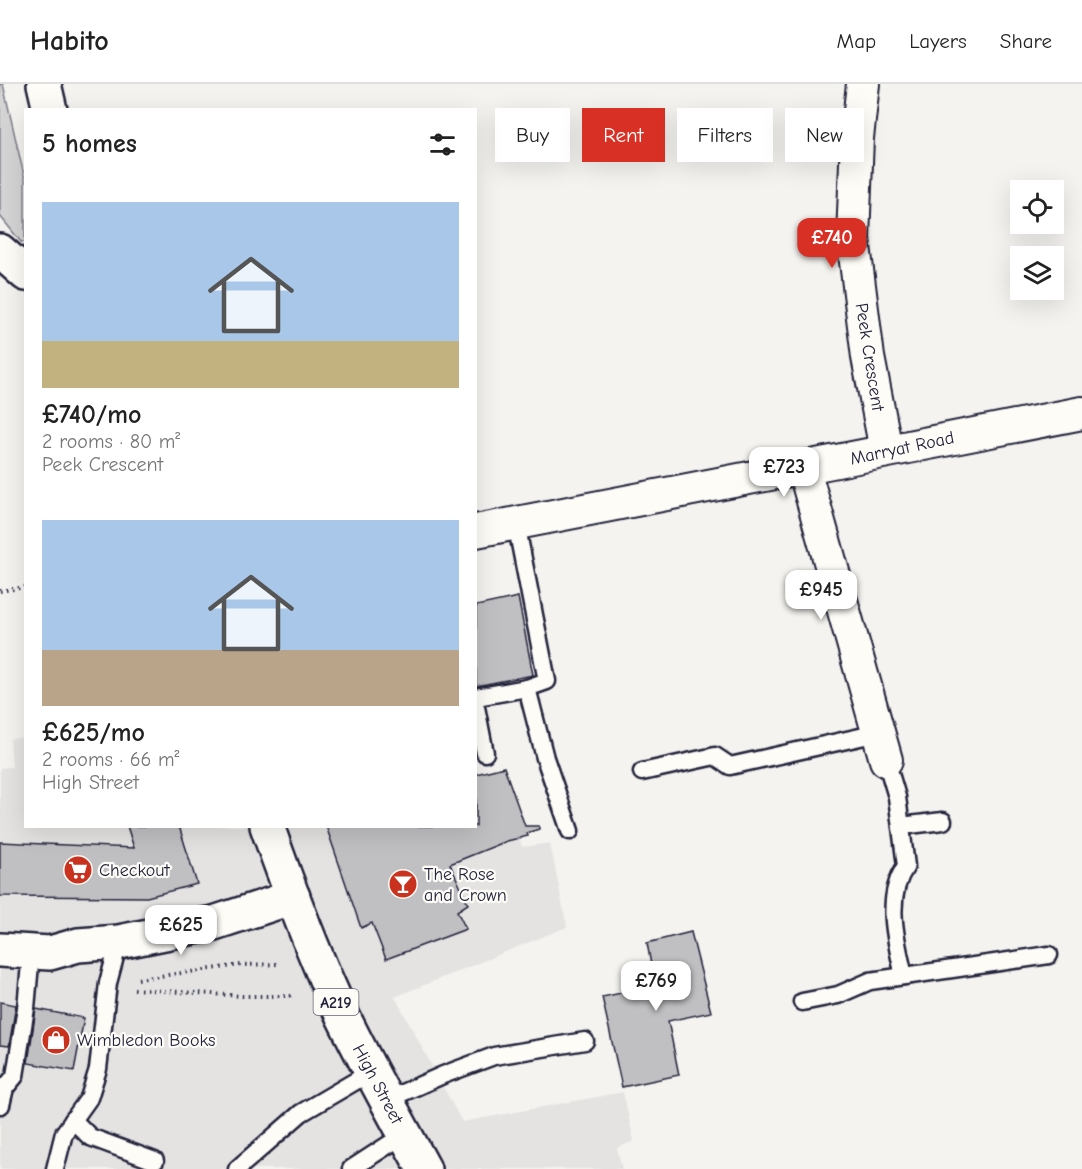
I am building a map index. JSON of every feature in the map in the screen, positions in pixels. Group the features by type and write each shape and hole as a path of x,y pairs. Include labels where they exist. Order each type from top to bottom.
{"main road":[{"path":"44,84 50,108"},
{"path":"0,251 24,272"},
{"name":"High Street","path":"268,828 335,1000 424,1169"},
{"path":"16,951 50,953 78,945 119,942 214,923 293,897"}],"street":[{"name":"Peek Crescent","path":"863,84 857,138 853,238 868,357 886,450"},
{"name":"Marryat Road","path":"477,531 804,469 886,450 1082,413"},
{"path":"804,469 882,746"}],"lane":[{"path":"477,697 527,688 547,681 516,523"},
{"path":"527,688 545,758 570,831"},
{"path":"477,712 485,753"},
{"path":"642,772 715,756 730,766 882,746 897,797 906,866 896,879 893,913 904,976"},
{"path":"901,826 943,821"},
{"path":"55,1169 64,1132 89,1098 98,1069 108,983 119,942"},
{"path":"1,1106 5,1088 15,1076 26,1008 16,951"},
{"path":"802,1002 838,995 870,981 1049,954"},
{"path":"386,1100 494,1056 585,1041"},
{"path":"237,1169 301,1113 371,1072"},
{"path":"73,1120 90,1137 154,1161"},
{"path":"351,1169 405,1134"}],"path":[{"path":"0,591 24,587"},
{"path":"129,980 241,966 284,964"},
{"path":"108,983 128,989 252,997 295,996"}],"shaded area":[{"path":"0,84 3,84 24,176 24,242 21,242 0,216"},
{"path":"24,737 24,828 477,828 477,776 502,770 522,847 550,843 567,927 395,997 462,1122 623,1092 634,1141 617,1148 622,1169 0,1169 0,768 12,767 10,739"}],"building":[{"path":"518,597 533,675 477,686 477,606"},
{"name":"The Rose and Crown","path":"504,767 525,826 539,826 539,829 527,833 528,836 507,841 450,864 468,904 457,911 466,929 386,959 372,923 361,928 327,828 477,828 477,774"},
{"path":"128,828 180,828 197,884 147,897 0,896 0,842 134,848"},
{"path":"691,932 711,1012 668,1021 679,1075 622,1087 602,997 655,986 647,943"},
{"path":"0,1002 16,1005 9,1046 0,1045"},
{"name":"Wimbledon Books","path":"36,1009 84,1018 74,1071 28,1063"}],"place":[{"name":"Checkout","path":"78,870"},
{"name":"The Rose and Crown","path":"403,884"},
{"name":"Wimbledon Books","path":"56,1040"}]}
